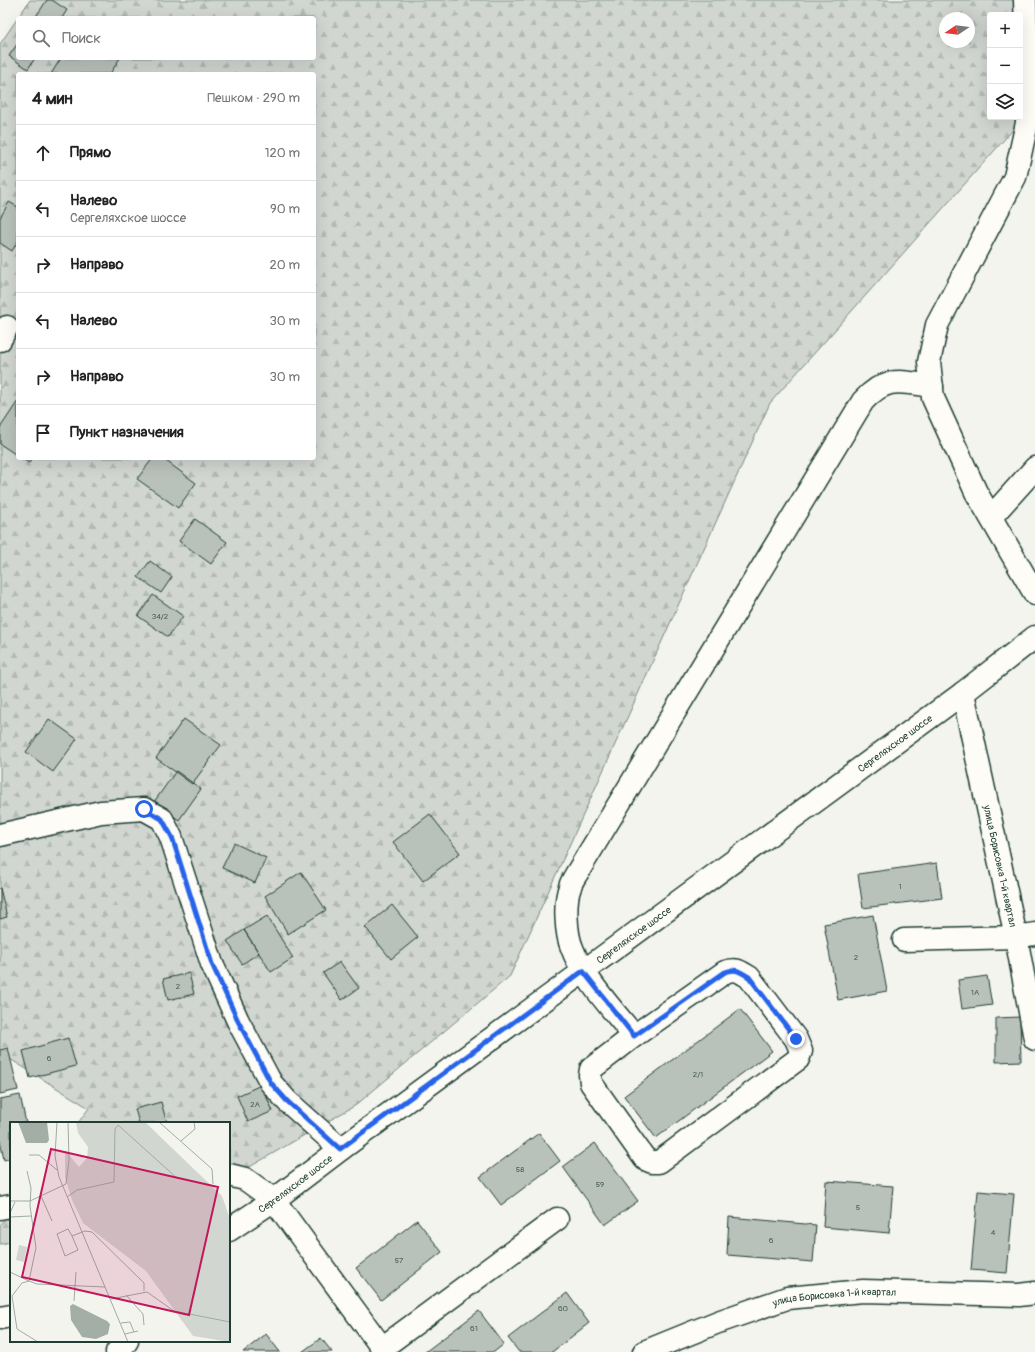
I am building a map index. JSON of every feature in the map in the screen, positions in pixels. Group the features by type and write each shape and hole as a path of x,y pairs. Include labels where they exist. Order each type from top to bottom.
{"street":[{"path":"1025,0 1027,123 1015,177 937,325 929,362 933,398 976,492 1035,594"},
{"path":"634,1036 583,971 571,948 567,904 569,888 576,873 863,401 875,389 890,382 896,381 932,386"},
{"path":"991,517 1035,468"},
{"name":"Сергеляхское шоссе","path":"230,1229 274,1200 340,1149 963,692 1035,637"},
{"name":"улица Борисовка 1-й квартал","path":"963,692 1026,936 1035,1039"},
{"path":"0,835 101,812 144,809 162,819 172,837 212,964 238,1021 271,1083 287,1101 340,1149"},
{"path":"904,940 1026,936"},
{"path":"733,969 749,977 796,1039 801,1051 798,1059 659,1162 652,1162 642,1156 591,1083 591,1069 634,1036 725,972 733,969"},
{"path":"230,1175 245,1179 274,1200 383,1350 557,1218"},
{"path":"0,1208 10,1206"},
{"name":"улица Борисовка 1-й квартал","path":"644,1352 718,1322 787,1298 863,1291 1019,1295 1035,1293"},
{"path":"0,1318 10,1316"},
{"path":"117,1352 126,1342"}],"green space":[{"path":"30,0 1035,0 1035,105 1023,118 1023,12 987,12 987,120 1022,120 770,403 510,976 356,1105 230,1178 230,1122 79,1122 89,1108 10,1059 0,1061 0,44 16,21 16,60 316,60 316,16 19,16"},
{"path":"10,1212 10,1242 0,1244 0,1225"}],"building":[{"path":"47,0 52,0 67,10 63,16 36,16"},
{"path":"16,46 16,60 34,60 28,69 9,56"},
{"path":"60,60 119,60 111,72 52,72"},
{"path":"9,202 16,206 16,244 12,251 0,243 0,218"},
{"path":"16,404 16,455 0,444 0,428"},
{"path":"24,460 31,460 29,463"},
{"path":"151,460 165,460 196,483 178,508 137,479"},
{"path":"195,519 227,542 211,564 179,541"},
{"path":"150,561 172,577 161,593 138,577"},
{"path":"153,595 183,616 168,637 138,616"},
{"path":"49,719 77,739 53,772 26,752"},
{"path":"184,719 221,745 192,784 156,758"},
{"path":"176,771 201,789 179,820 154,802"},
{"path":"430,814 460,853 423,881 393,842"},
{"path":"234,843 266,858 255,883 222,868"},
{"path":"937,863 942,898 863,908 858,874"},
{"path":"301,872 326,910 288,934 265,896"},
{"path":"0,888 7,917 0,919"},
{"path":"392,905 418,937 391,959 365,927"},
{"path":"873,915 887,991 838,1000 824,924"},
{"path":"267,916 293,958 271,972 244,930"},
{"path":"244,930 259,953 242,964 227,941"},
{"path":"340,962 359,988 342,1000 323,973"},
{"path":"189,973 194,994 168,1000 163,979"},
{"path":"987,976 992,1005 962,1009 958,980"},
{"path":"740,1009 772,1051 656,1138 624,1096"},
{"path":"1020,1017 1021,1061 996,1062 996,1018"},
{"path":"68,1038 76,1066 30,1078 23,1051"},
{"path":"8,1048 18,1090 0,1094 0,1050"},
{"path":"261,1085 273,1111 248,1122 237,1096"},
{"path":"20,1095 26,1122 10,1122 10,1158 4,1160 0,1141 0,1099"},
{"path":"161,1102 167,1122 139,1122 135,1109"},
{"path":"539,1133 560,1161 501,1205 480,1177"},
{"path":"595,1143 638,1201 605,1225 563,1167"},
{"path":"826,1181 893,1186 889,1233 823,1227"},
{"path":"978,1191 1014,1194 1007,1273 971,1270"},
{"path":"729,1217 816,1225 813,1262 727,1255"},
{"path":"417,1220 442,1252 381,1300 356,1268"},
{"path":"567,1293 589,1323 552,1352 519,1352 508,1338"},
{"path":"479,1311 504,1344 494,1352 425,1352"},
{"path":"266,1334 280,1352 243,1352"},
{"path":"321,1338 332,1352 302,1352"}],"route":[{"path":"144,809 162,819 172,837 212,964 238,1021 271,1083 287,1101 340,1149 583,971 634,1036 725,972 733,969 749,977 796,1039"}]}
